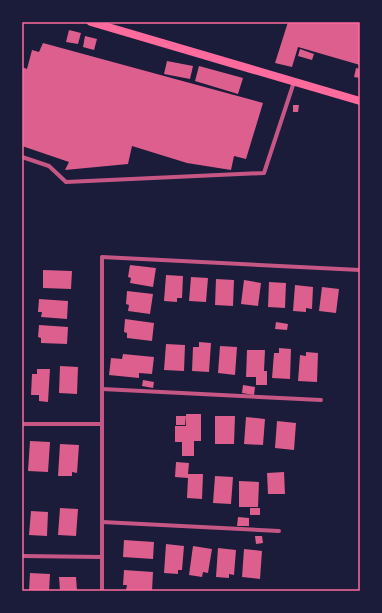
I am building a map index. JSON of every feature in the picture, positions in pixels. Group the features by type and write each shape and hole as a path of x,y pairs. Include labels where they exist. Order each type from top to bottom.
{"main road":[{"path":"91,22 360,101"}],"street":[{"path":"22,157 49,166 66,182 264,173 294,81"},
{"path":"102,591 102,257 360,270"},
{"path":"102,389 321,400"},
{"path":"22,424 102,424"},
{"path":"102,522 279,531"},
{"path":"22,556 102,557"}],"building":[{"path":"288,22 360,22 360,65 298,47 292,67 275,63"},
{"path":"69,30 81,33 78,44 66,42"},
{"path":"85,36 97,39 94,50 83,47"},
{"path":"43,43 263,103 246,159 234,156 231,170 187,163 132,146 128,164 65,170 69,162 22,146 22,67 27,69 32,50 39,52"},
{"path":"300,49 314,54 312,60 298,56"},
{"path":"167,61 193,66 190,79 164,74"},
{"path":"199,66 243,78 238,94 195,81"},
{"path":"356,68 360,69 360,78 354,77"},
{"path":"293,105 299,105 298,112 293,112"},
{"path":"130,265 156,268 153,287 130,283 131,278 128,277"},
{"path":"43,270 72,271 71,289 43,288"},
{"path":"166,275 183,276 182,298 177,298 177,302 164,301"},
{"path":"191,277 208,278 206,302 189,301"},
{"path":"216,279 234,280 233,306 215,305"},
{"path":"244,280 261,283 258,306 241,304"},
{"path":"269,282 286,283 285,308 268,307"},
{"path":"295,285 313,287 312,309 306,308 306,312 293,311"},
{"path":"322,287 339,289 336,313 319,311"},
{"path":"127,291 153,294 150,314 128,311 129,305 126,304"},
{"path":"39,299 68,301 67,319 41,317 42,312 38,312"},
{"path":"125,319 154,323 152,341 127,338 127,333 124,332"},
{"path":"276,322 288,324 287,330 275,329"},
{"path":"39,325 68,327 67,344 41,343 41,338 38,337"},
{"path":"199,342 211,343 209,372 192,371 193,347 199,347"},
{"path":"166,344 185,345 184,371 164,370"},
{"path":"220,346 237,347 235,375 218,373"},
{"path":"279,348 291,349 290,379 272,378 274,353 279,353"},
{"path":"247,350 265,350 264,371 267,371 267,385 256,385 256,377 246,377"},
{"path":"306,352 318,353 317,382 298,381 300,355 306,356"},
{"path":"123,354 154,357 152,374 139,373 139,378 109,375 111,358 122,359"},
{"path":"60,366 78,367 77,394 59,393"},
{"path":"37,369 50,369 48,402 39,401 39,395 31,395 32,374 37,374"},
{"path":"143,380 154,382 153,388 142,386"},
{"path":"243,385 255,387 254,395 242,393"},
{"path":"186,414 201,414 201,441 194,441 194,456 182,456 182,442 175,442 175,426 186,426"},
{"path":"176,416 186,416 185,425 176,425"},
{"path":"215,416 235,416 234,444 215,444"},
{"path":"246,417 265,419 263,445 244,444"},
{"path":"277,421 296,423 294,450 275,448"},
{"path":"30,441 50,442 48,472 28,471"},
{"path":"60,444 79,445 77,473 72,472 72,476 58,476"},
{"path":"176,462 189,463 188,474 203,474 202,499 187,498 188,478 175,477"},
{"path":"284,472 285,494 268,494 267,473"},
{"path":"215,476 233,477 231,504 213,503"},
{"path":"239,481 259,482 258,507 239,507"},
{"path":"60,508 78,509 76,536 58,535"},
{"path":"250,508 260,508 260,515 250,515"},
{"path":"31,511 48,512 47,536 29,535"},
{"path":"238,517 249,518 249,526 237,526"},
{"path":"255,536 262,536 263,543 256,544"},
{"path":"124,540 154,542 153,559 123,557"},
{"path":"166,544 184,546 182,570 178,570 178,574 164,573"},
{"path":"193,546 212,549 208,573 203,572 202,577 189,575"},
{"path":"218,548 236,550 234,575 229,574 229,578 216,577"},
{"path":"244,549 262,551 260,579 242,577"},
{"path":"124,570 153,572 152,591 126,590 127,585 123,585"},
{"path":"30,573 50,574 49,591 29,591"},
{"path":"59,577 76,577 77,591 60,591"}]}
